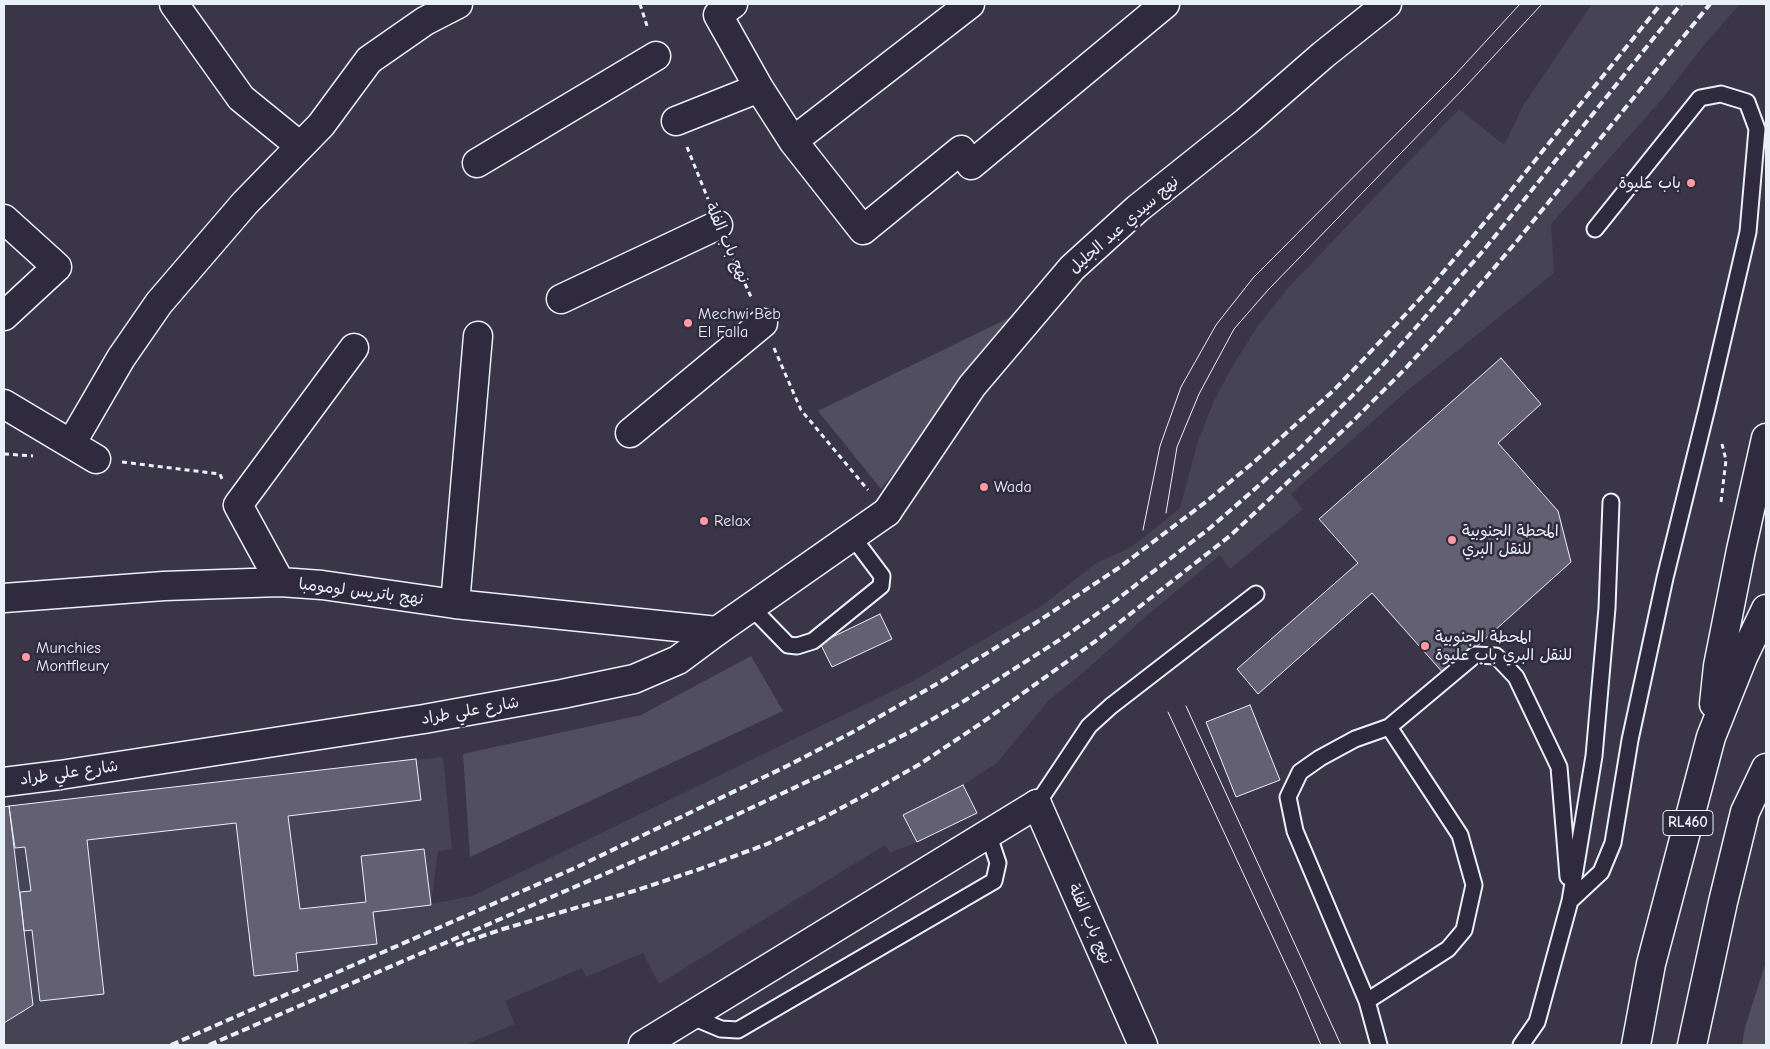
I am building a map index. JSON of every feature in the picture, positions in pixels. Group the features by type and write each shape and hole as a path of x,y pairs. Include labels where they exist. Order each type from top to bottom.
{"street":[{"path":"174,4 241,98 300,146"},
{"path":"71,444 121,358 159,303 245,203 321,125 369,60 425,21 458,4"},
{"path":"734,4 718,15 759,88 793,141 864,230 961,150 972,165 1165,4"},
{"path":"793,141 970,4"},
{"name":"نهج سيدي عبد الجليل","path":"887,512 972,386 1072,268 1137,209 1246,122 1323,55 1387,4"},
{"path":"477,163 656,56"},
{"path":"676,121 759,88"},
{"path":"4,219 57,268 4,316"},
{"path":"561,299 718,225"},
{"path":"630,433 763,323"},
{"path":"455,604 478,336"},
{"path":"280,582 238,505 354,348"},
{"path":"4,404 96,459"},
{"path":"1710,737 1718,666 1766,438"},
{"name":"شارع علي طراد","path":"4,782 424,719 634,679 678,660 887,512"},
{"name":"نهج باتريس لومومبا","path":"4,598 164,586 280,582 322,585 455,604 717,631"},
{"name":"RL460","path":"1636,1045 1651,964 1710,737 1743,657 1766,609"},
{"path":"1692,1045 1722,902 1745,812 1766,768"},
{"path":"643,1045 1037,804"},
{"name":"نهج باب الفلة","path":"1037,804 1142,1045"}],"lane":[{"path":"1570,901 1601,872 1613,843 1630,740 1665,578 1706,414 1748,232 1757,128 1747,102 1721,94 1700,98 1595,229"},
{"path":"1521,1045 1536,1022 1570,901 1594,756 1607,608 1611,502"},
{"path":"751,607 788,645 798,646 813,641 882,586 882,576 852,536"},
{"path":"1037,804 1089,726 1111,706 1256,594"},
{"path":"1379,1045 1367,1001 1295,831 1288,797 1300,772 1320,758 1355,739 1389,727 1475,655 1496,656 1516,677 1559,767 1570,901"},
{"path":"1367,1001 1448,949 1464,930 1474,885 1460,835 1389,727"},
{"path":"690,1016 721,1029 738,1030 994,881 998,863 988,834"}],"path":[{"path":"640,4 656,56"},
{"name":"نهج باب الفلة","path":"676,121 718,225 801,410 887,512"},
{"path":"1706,414 1719,435 1726,460 1720,509"},
{"path":"4,454 40,456"},
{"path":"96,459 220,474 238,505"}],"shaded area":[{"path":"1592,4 1740,4 1704,45 1663,98 1551,224 1554,273 1407,391 1291,494 1303,509 1230,569 1220,555 1144,618 1084,672 1048,701 997,763 963,785 903,815 917,842 890,853 885,845 659,984 643,953 586,977 582,968 505,1001 515,1024 465,1045 4,1045 4,807 443,757 452,849 438,851 431,904 472,896 911,682 1043,605 1096,563 1132,547 1180,508 1198,441 1214,401 1233,365 1258,326 1286,290 1459,109 1504,145 1524,104"},
{"path":"1023,311 881,489 818,411"},
{"path":"751,656 783,711 470,857 463,754 641,715"},
{"path":"1766,962 1766,1045 1742,1045 1745,1027"}],"building":[{"name":"المحطة الجنوبية للنقل البري","path":"1501,358 1541,404 1498,443 1558,511 1571,562 1445,675 1372,593 1258,694 1237,669 1358,563 1319,519"},
{"path":"880,614 892,639 832,667 820,643"},
{"path":"1250,705 1280,780 1236,797 1206,722"},
{"path":"416,759 421,800 288,816 300,909 366,902 361,856 424,849 431,905 373,912 377,944 296,953 298,971 254,976 236,823 87,840 104,994 40,1001 32,930 24,931 20,892 31,891 25,847 15,848 9,806"},
{"path":"963,785 977,813 917,842 903,815"},
{"path":"9,806 33,1005 4,1023 4,807"}],"tram line":[{"path":"1143,530 1160,446 1181,387 1216,325 1253,278 1454,76 1520,4"},
{"path":"1166,513 1177,447 1199,394 1234,329 1268,290 1466,86 1542,4"},
{"path":"1186,706 1341,1045"},
{"path":"1168,712 1297,989 1321,1045"}],"railway":[{"path":"171,1045 575,868 787,766 851,733 940,682 1031,626 1120,567 1207,501 1254,462 1333,391 1361,362 1430,288 1661,4"},
{"path":"209,1045 674,844 912,731 964,701 1064,637 1111,604 1210,528 1256,488 1297,451 1382,366 1483,251 1681,4"},
{"path":"456,945 700,869 767,844 821,819 920,764 980,724 1097,640 1231,535 1352,422 1405,369 1517,241 1710,4"}],"place":[{"name":"باب عليوة","path":"1691,183"},
{"name":"Mechwi Beb El Falla","path":"688,323"},
{"name":"Wada","path":"984,487"},
{"name":"Relax","path":"704,521"},
{"name":"المحطة الجنوبية للنقل البري","path":"1452,540"},
{"name":"المحطة الجنوبية للنقل البري باب عليوة","path":"1425,646"},
{"name":"Munchies Montfleury","path":"26,657"}]}
